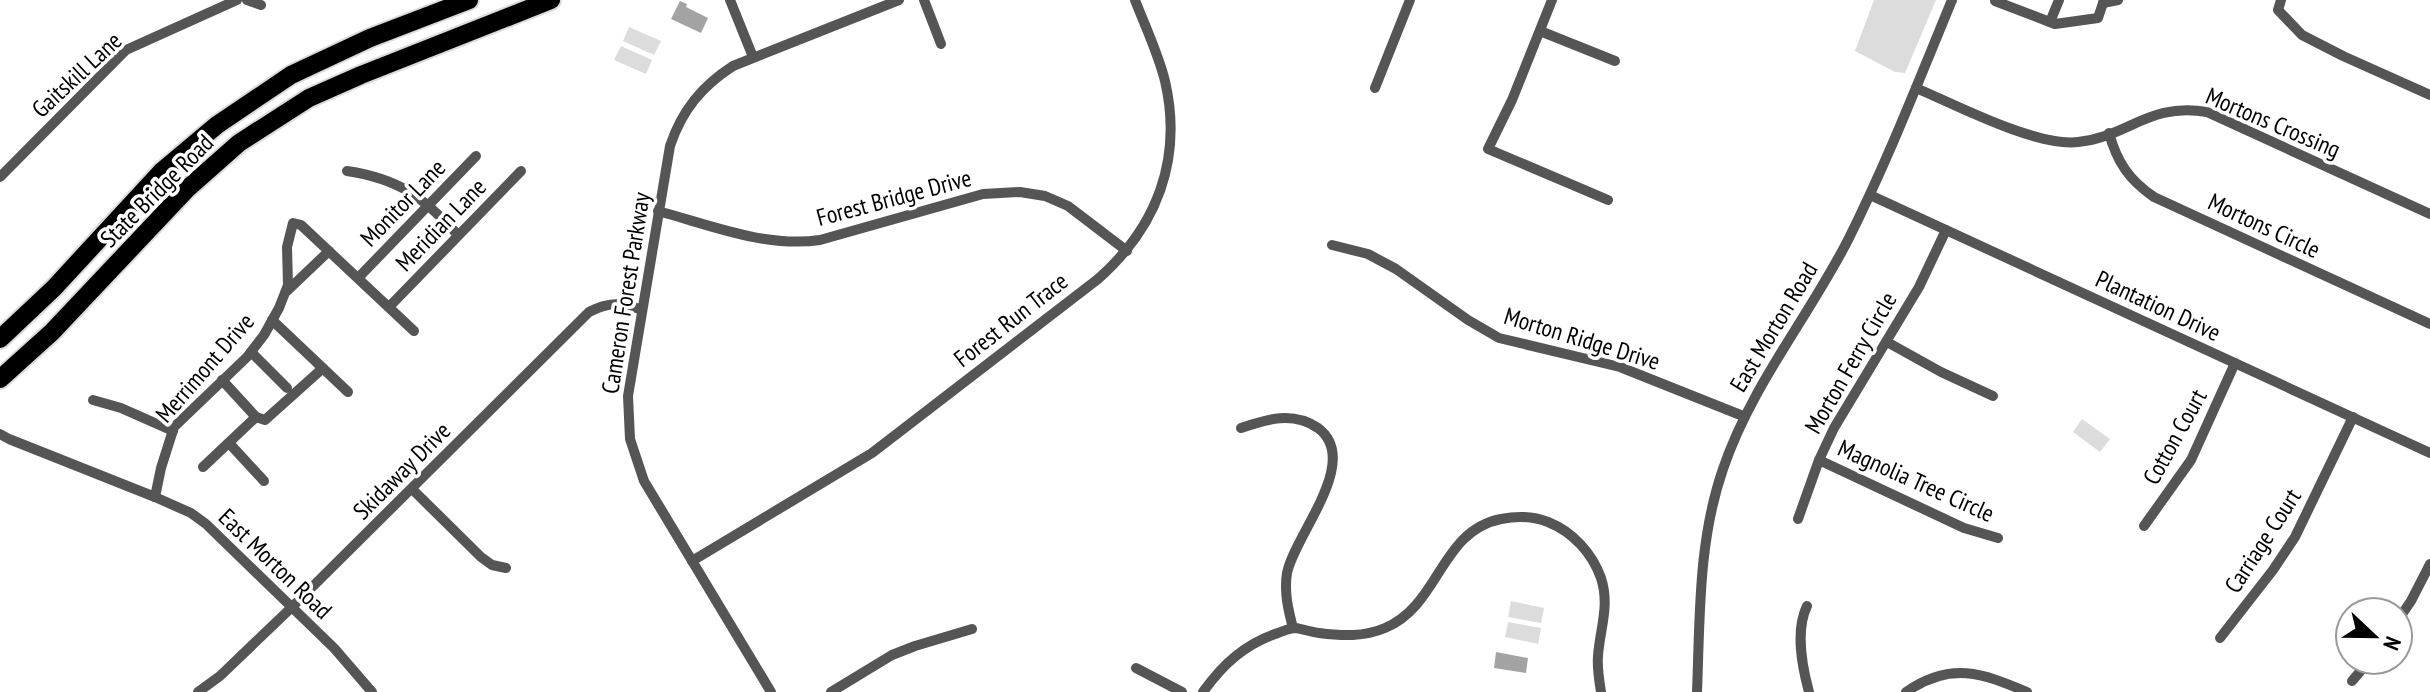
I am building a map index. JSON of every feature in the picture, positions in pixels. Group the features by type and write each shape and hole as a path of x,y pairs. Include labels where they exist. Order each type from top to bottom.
{"highway":[{"name":"State Bridge Road","path":"0,339 84,257 161,172 217,125 291,75 370,38 469,0"},
{"name":"State Bridge Road","path":"0,379 62,322 187,189 239,143 309,98 374,69 551,0"}],"street":[{"name":"Gaitskill Lane","path":"0,177 126,50 237,0"},
{"path":"247,0 261,5"},
{"path":"730,0 753,57"},
{"name":"Cameron Forest Parkway","path":"771,692 644,481 630,439 628,396 670,146 685,111 715,78 753,57 899,0"},
{"path":"924,0 941,44"},
{"name":"Forest Run Trace","path":"692,561 872,453 1098,279 1127,251 1151,214 1166,170 1171,124 1164,77 1135,0"},
{"path":"1375,88 1410,0"},
{"path":"1552,0 1512,100 1488,149 1608,200"},
{"name":"East Morton Road","path":"1697,692 1705,537 1723,469 1743,416 1823,285 1870,195 1952,0"},
{"path":"2050,22 2059,0"},
{"path":"1995,1 2055,24 2098,18 2101,2 2118,0"},
{"path":"2281,0 2278,10 2302,35 2430,95"},
{"path":"1540,31 1615,61"},
{"path":"1164,77 1175,73"},
{"name":"Mortons Crossing","path":"1916,88 2046,140 2078,142 2169,111 2188,109 2207,112 2430,214"},
{"name":"Mortons Circle","path":"2109,133 2114,152 2124,170 2137,185 2154,197 2430,324"},
{"name":"Monitor Lane","path":"358,278 476,156"},
{"path":"347,171 372,174 390,181 429,204 458,235"},
{"name":"Meridian Lane","path":"389,307 521,171"},
{"name":"Forest Bridge Drive","path":"658,211 769,240 799,243 820,240 983,194 1020,192 1045,196 1068,206 1127,251"},
{"name":"Plantation Drive","path":"1870,195 2430,453"},
{"name":"Merrimont Drive","path":"155,497 173,431 251,352 272,320 288,285 287,247 290,231 296,222 329,251"},
{"name":"Morton Ferry Circle","path":"1798,519 1834,428 1919,287 1946,230"},
{"name":"Morton Ridge Drive","path":"1332,245 1368,254 1396,269 1499,338 1620,367 1743,416"},
{"path":"285,292 329,251 414,331"},
{"name":"Skidaway Drive","path":"198,692 220,676 291,608 589,312 601,305 615,303 642,310"},
{"path":"272,320 348,392"},
{"path":"1887,342 1993,396"},
{"path":"251,352 287,388"},
{"name":"Cotton Court","path":"2144,526 2191,460 2235,363"},
{"path":"222,380 256,417 265,420 323,368"},
{"path":"93,400 121,408 173,431"},
{"path":"203,467 256,417"},
{"name":"Carriage Court","path":"2220,638 2295,537 2353,417"},
{"path":"1241,428 1264,420 1298,418 1322,432 1330,442 1334,458 1333,473 1295,548 1287,572 1285,593 1293,628"},
{"name":"East Morton Road","path":"0,434 191,513 334,648 372,692"},
{"path":"229,443 264,481"},
{"name":"Magnolia Tree Circle","path":"1819,460 1964,528 1998,538"},
{"path":"412,489 481,557 492,565 506,568"},
{"path":"1203,692 1232,657 1269,636 1293,628 1318,633 1361,635 1396,623 1413,611 1457,544 1491,521 1511,517 1545,521 1562,529 1578,540 1592,560 1605,592 1606,609 1598,655 1601,692"},
{"path":"2414,596 2430,564"},
{"path":"1807,606 1799,631 1809,692"},
{"path":"831,692 892,655 972,629"},
{"path":"1136,668 1182,692"},
{"path":"1906,692 1942,675 1972,673 1988,675 2027,692"},
{"path":"2352,681 2356,676"}],"shaded area":[{"path":"1874,0 1936,0 1905,73 1895,72 1855,51"},
{"path":"680,1 708,18 701,33 671,19"},
{"path":"629,27 661,41 654,55 623,41"},
{"path":"621,46 652,60 646,74 614,60"},
{"path":"2082,419 2110,439 2100,452 2073,432"},
{"path":"1511,601 1544,608 1541,623 1508,617"},
{"path":"1508,622 1541,628 1538,644 1505,637"},
{"path":"1496,652 1528,658 1526,673 1494,668"}]}
